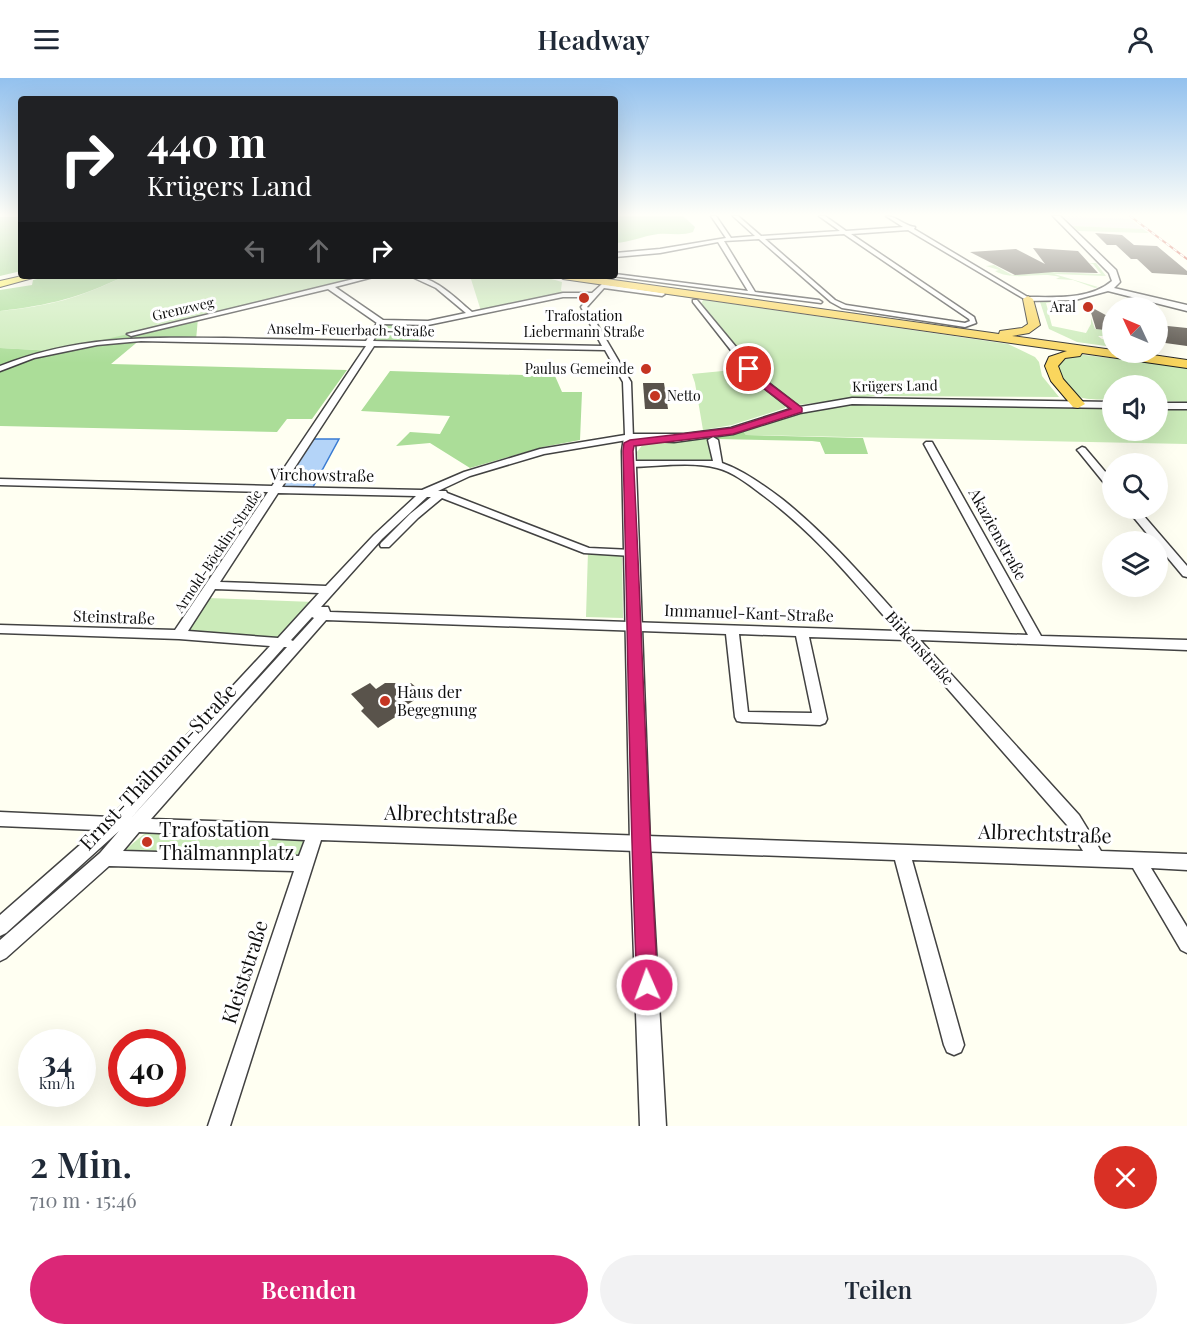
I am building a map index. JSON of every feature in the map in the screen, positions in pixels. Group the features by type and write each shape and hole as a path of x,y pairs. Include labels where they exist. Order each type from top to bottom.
{"highway":[{"path":"584,279 977,336 1102,351"},
{"path":"606,279 1102,349"},
{"path":"942,327 998,333 1025,331 1032,328 1035,323 1031,299"},
{"path":"1031,299 1040,308 1044,326 1051,332 1076,342 1102,348"},
{"path":"977,336 1018,346 1038,357 1047,378 1073,404"},
{"path":"1073,404 1054,377 1051,363 1056,357 1079,353 1102,354"},
{"path":"1168,359 1187,362"}],"main road":[{"path":"0,282 18,276"},
{"path":"0,282 18,279"}],"street":[{"path":"735,265 752,293"},
{"path":"791,265 833,301 849,309 965,325 974,322 972,318 894,265"},
{"path":"973,265 1031,299 1084,295 1108,289 1116,282 1115,274 1106,265"},
{"path":"618,276 819,302"},
{"name":"Grenzweg","path":"0,369 32,356 362,279"},
{"path":"420,279 438,287 471,314"},
{"path":"653,1126 640,844 627,382 584,307 602,286 662,294"},
{"path":"330,287 381,322 428,323 563,295 592,295"},
{"path":"1108,289 1187,308"},
{"path":"694,301 758,379 798,410"},
{"name":"Arnold-Böcklin-Straße","path":"179,635 371,344 369,342 381,322"},
{"name":"Anselm-Feuerbach-Straße","path":"93,343 141,339 608,348"},
{"name":"Krügers Land","path":"630,440 733,431 798,410 874,400 1102,405"},
{"path":"1168,406 1187,406"},
{"path":"317,615 327,593 378,537 426,493 467,474 506,461 585,442 630,440"},
{"path":"385,544 440,494 525,462 630,440"},
{"path":"713,440 718,465"},
{"name":"Akazienstraße","path":"929,444 1037,640"},
{"path":"1082,450 1102,474"},
{"name":"Birkenstraße","path":"629,464 718,465 769,495 820,537 1073,820 1096,858"},
{"name":"Virchowstraße","path":"0,482 440,494 588,551 632,553"},
{"path":"1140,519 1187,573"},
{"path":"212,585 327,593"},
{"name":"Immanuel-Kant-Straße","path":"317,615 1187,645"},
{"name":"Ernst-Thälmann-Straße","path":"0,951 106,858 317,615"},
{"name":"Steinstraße","path":"0,629 179,635 291,644"},
{"path":"732,629 742,717 820,719 801,631"},
{"name":"Ernst-Thälmann-Straße","path":"0,927 114,825 291,644"},
{"name":"Albrechtstraße","path":"0,819 315,833 1187,862"},
{"name":"Kleiststraße","path":"219,1126 315,833"},
{"path":"901,852 954,1045"},
{"path":"106,858 304,864"},
{"path":"1137,860 1187,944"}],"green space":[{"path":"0,265 18,265 18,272 0,276"},
{"path":"994,265 1012,275 1048,272 1101,274 1094,265 1097,265 1106,276 1054,274 1098,287 1095,288 1073,280 1056,279 1060,277 1052,275 1011,276 986,266"},
{"path":"118,279 361,279 54,351 0,348 0,311 35,307 93,290"},
{"path":"118,279 64,300 0,311 0,290 32,285 33,280"},
{"path":"471,279 551,279 562,282 561,290 564,294 481,311"},
{"path":"560,279 1008,344 1035,357 1039,362 1042,376 1059,397 873,396 798,405 770,387 756,374 701,304 703,300"},
{"path":"1049,299 1054,302 1046,303 1052,326 1086,333 1091,324 1091,318 1095,329 1102,329 1102,336 1098,336 1102,339 1102,345 1077,342 1049,329 1040,302"},
{"path":"198,318 196,340 141,339 111,364 347,370 312,419 287,419 277,432 0,426 0,348 54,351"},
{"path":"384,323 430,323 417,343 374,342"},
{"path":"1076,354 1102,357 1102,363 1153,363 1187,367 1187,402 1168,401 1168,375 1102,375 1102,400 1081,398 1074,395 1064,383 1055,361"},
{"path":"743,369 760,387 786,405 785,408 732,425 703,430 692,374"},
{"path":"390,371 555,376 562,392 582,392 580,440 543,447 470,468 430,443 396,446 410,432 440,434 450,416 361,411"},
{"path":"846,404 1102,406 1102,441 1168,441 1168,407 1187,408 1187,444 746,435 743,431 789,415"},
{"path":"743,431 746,435 863,438 868,454 825,454 820,442 812,441 717,439 715,436"},
{"path":"710,437 715,462 638,462 637,452 643,444"},
{"path":"588,551 622,552 623,618 586,617"},
{"path":"208,598 314,602 281,639 185,633"},
{"path":"150,829 313,834 304,862 119,855"}],"water":[{"path":"309,439 339,439 313,487 278,487"}],"building":[{"path":"995,265 1091,265 1098,273 1054,272 1015,275"},
{"path":"1143,265 1180,265 1187,271 1187,275 1152,273"},
{"path":"1089,306 1102,313 1102,330 1096,329"},
{"path":"1168,326 1187,328 1187,346 1168,343"},
{"name":"Netto","path":"643,383 664,383 668,409 645,409"},
{"name":"Haus der Begegnung","path":"370,683 376,689 385,683 395,683 401,689 411,683 424,694 402,708 405,711 378,728 361,711 364,708 351,694"}],"place":[{"name":"Trafostation Liebermann Straße","path":"584,298"},
{"name":"Aral","path":"1088,307"},
{"name":"Paulus Gemeinde","path":"646,369"},
{"name":"Netto","path":"655,396"},
{"name":"Haus der Begegnung","path":"385,701"},
{"name":"Trafostation Thälmannplatz","path":"147,842"}],"route":[{"path":"647,985 643,867 640,844 628,451 630,443 733,431 798,410 758,379 749,369"}]}
